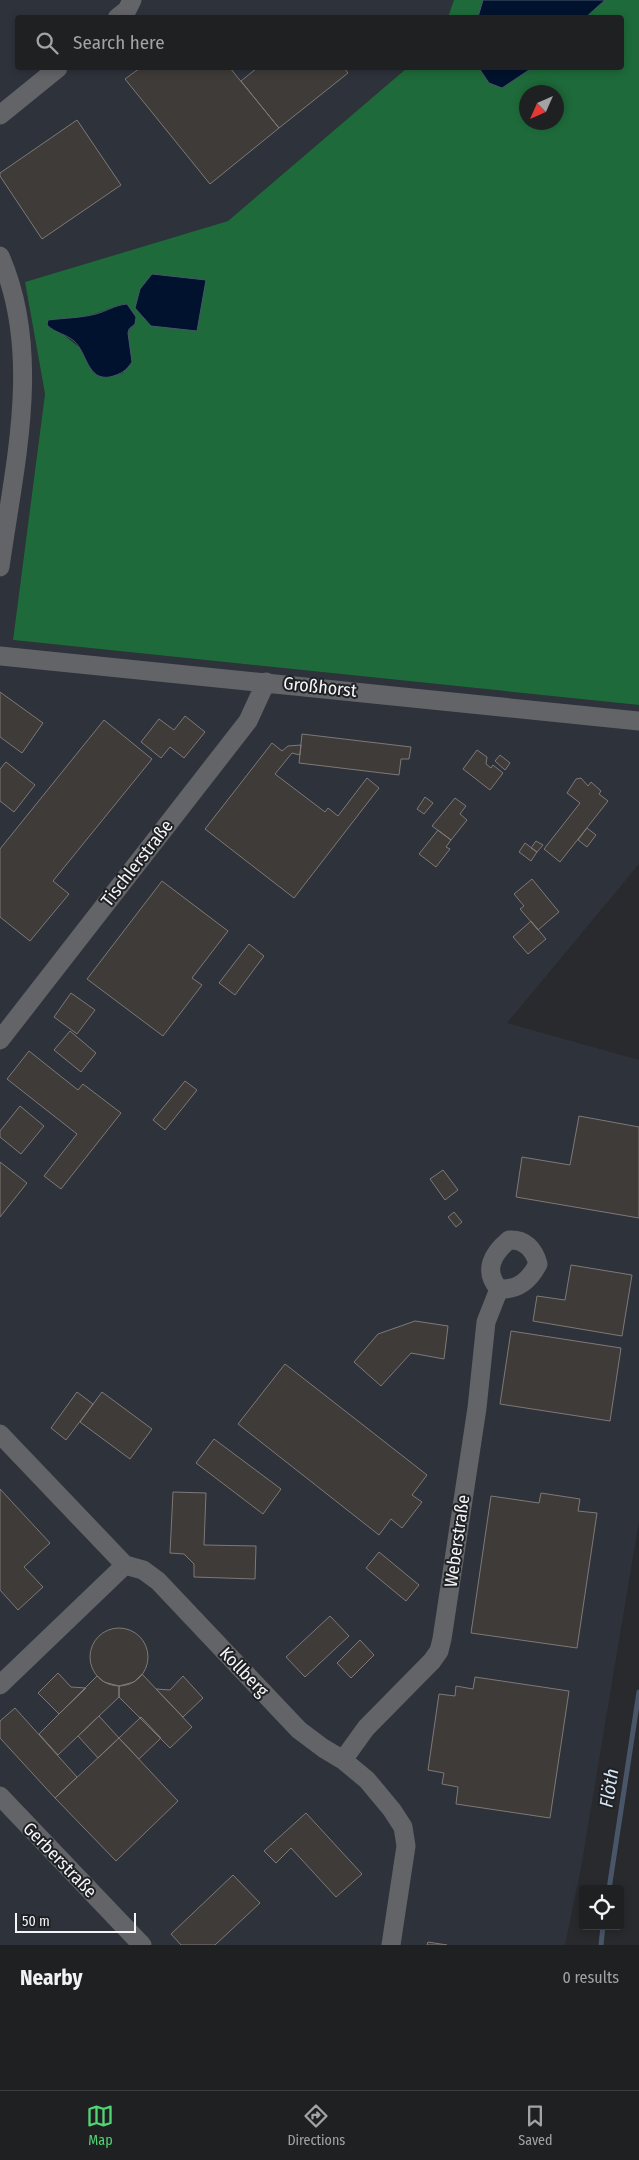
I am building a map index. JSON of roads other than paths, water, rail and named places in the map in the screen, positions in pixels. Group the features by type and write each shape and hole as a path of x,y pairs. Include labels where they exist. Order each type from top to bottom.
{"street":[{"path":"121,15 127,10 132,0"},
{"path":"0,115 56,70"},
{"path":"0,256 4,281 19,326 23,390 21,418 0,567"},
{"name":"Großhorst","path":"0,656 639,721"},
{"name":"Tischlerstraße","path":"0,1040 248,721 266,682"},
{"name":"Weberstraße","path":"344,1760 366,1728 432,1661 439,1651 476,1408 486,1322 499,1289"},
{"name":"Kollberg","path":"0,1434 125,1565 143,1570 158,1581 299,1730 323,1748 344,1760 367,1780 392,1810 403,1827 406,1846 391,1945"},
{"path":"0,1685 125,1565"},
{"name":"Gerberstraße","path":"0,1796 142,1945"}],"water":[{"path":"483,0 605,0 588,15 479,15"},
{"path":"480,70 529,70 502,88 489,83"},
{"path":"152,274 206,280 197,331 151,326 135,308 140,289"},
{"path":"127,304 136,317 135,324 129,329 128,333 132,362 123,372 110,377 96,375 74,341 47,325 48,320 100,313"}],"waterway":[{"name":"Flöth","path":"610,1885 639,1692"},
{"name":"Flöth","path":"601,1945 603,1930"}]}
